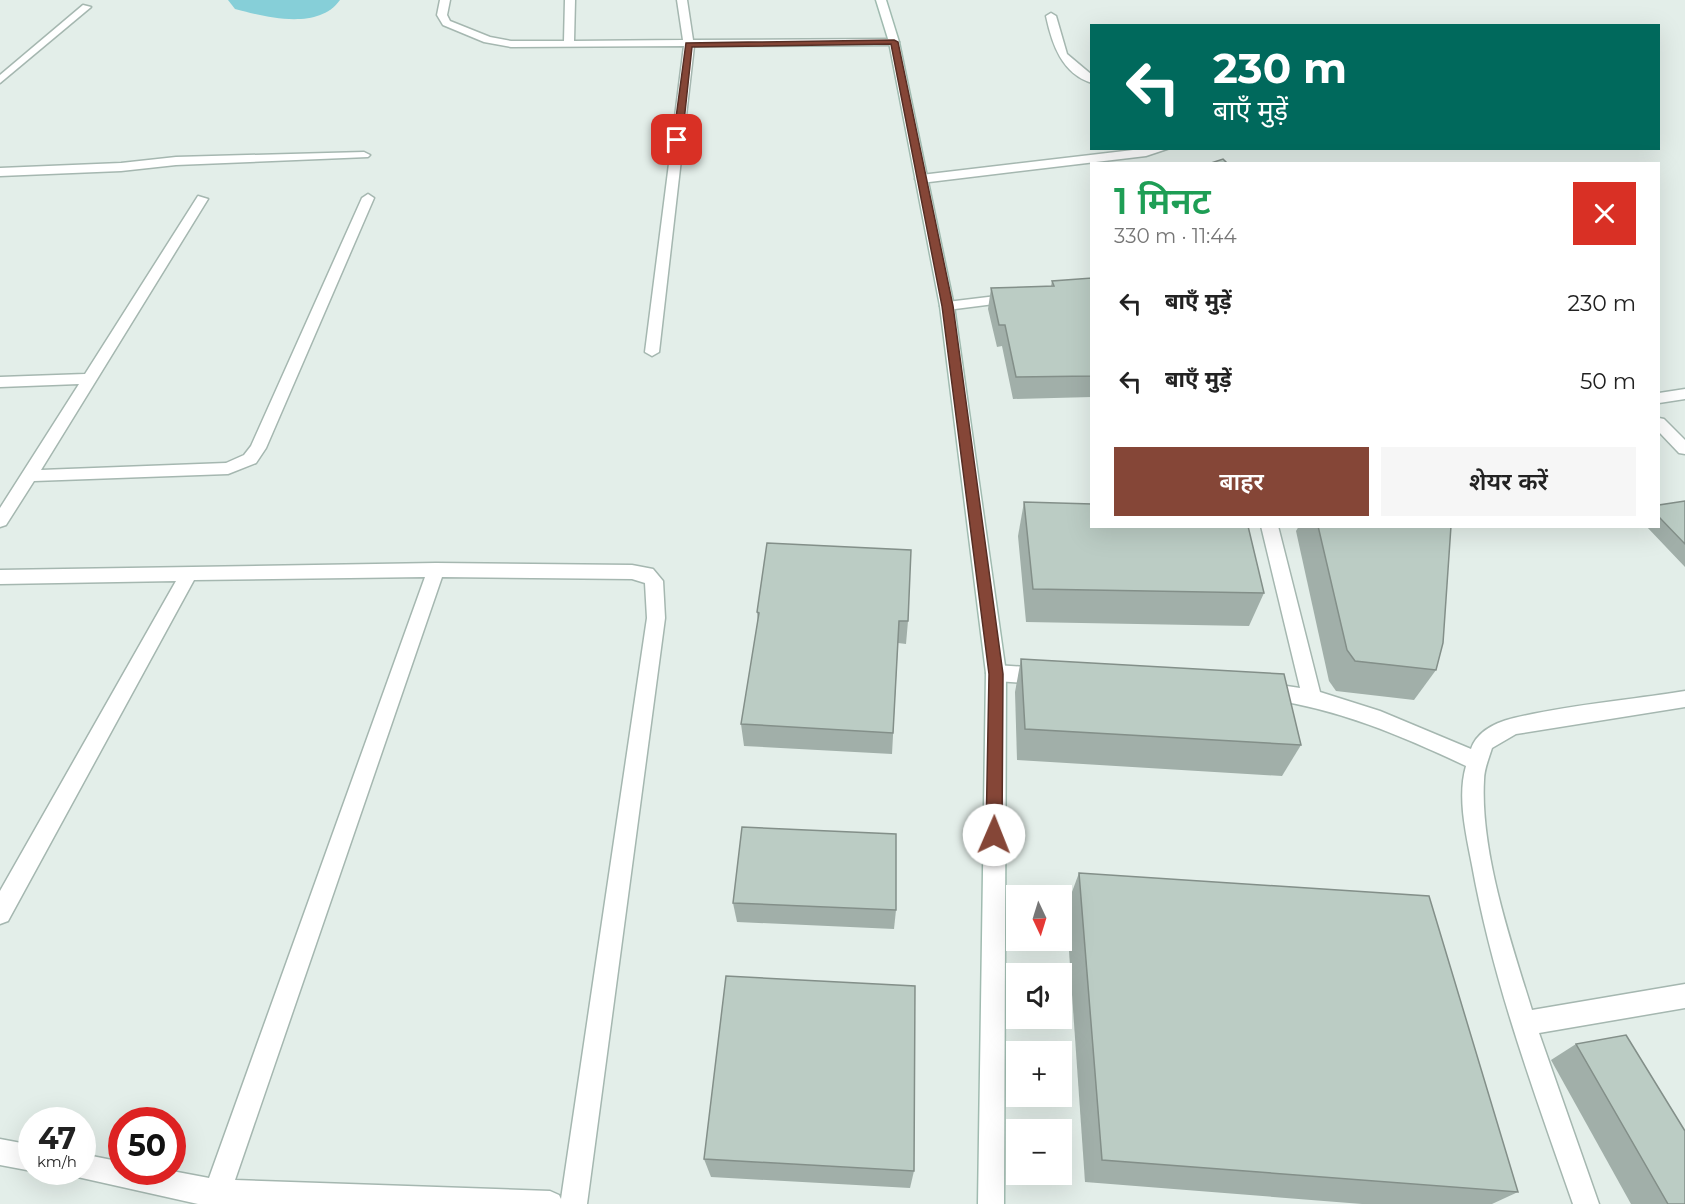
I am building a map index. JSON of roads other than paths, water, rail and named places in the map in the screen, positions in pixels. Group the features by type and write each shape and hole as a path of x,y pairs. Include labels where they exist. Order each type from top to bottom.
{"street":[{"path":"445,0 442,15 446,23 488,40 511,44 688,45 894,42"},
{"path":"569,44 570,0"},
{"path":"652,352 688,45 682,0"},
{"path":"882,0 894,42 948,306 996,674 991,1204"},
{"path":"0,80 86,7"},
{"path":"1051,16 1059,52 1064,59 1090,78"},
{"path":"921,178 1157,150"},
{"path":"0,171 364,154"},
{"path":"29,476 228,468 249,459 258,448 368,198"},
{"path":"1,518 202,200"},
{"path":"948,306 1025,297"},
{"path":"0,382 90,380"},
{"path":"1660,398 1685,394"},
{"path":"1660,424 1685,450"},
{"path":"1270,528 1312,698"},
{"path":"214,1198 436,570"},
{"path":"0,577 436,570 632,572 647,574 654,581 657,596 654,629 574,1204"},
{"path":"0,913 188,575"},
{"path":"996,674 1053,677"},
{"path":"1250,690 1312,698 1391,724 1476,761"},
{"path":"1586,1204 1523,1024 1477,850 1473,789 1476,761 1483,745 1495,734 1514,726 1685,699"},
{"path":"1523,1024 1685,996"},
{"path":"0,1152 18,1155"},
{"path":"96,1170 214,1198 550,1204"}],"waterway":[{"path":"250,0 291,8 318,0"}]}
